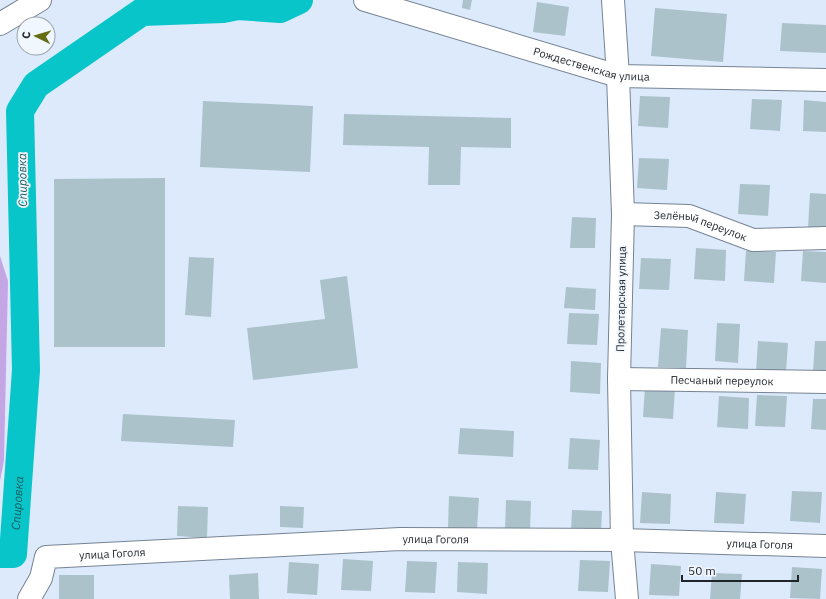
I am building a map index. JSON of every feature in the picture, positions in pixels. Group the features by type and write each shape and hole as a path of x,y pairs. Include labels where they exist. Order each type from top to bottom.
{"street":[{"path":"0,24 40,0"},
{"name":"Рождественская улица","path":"365,0 618,76 826,80"},
{"name":"Пролетарская улица","path":"613,0 618,76 623,214 619,379 622,540 627,599"},
{"name":"Зелёный переулок","path":"623,214 689,216 753,240 826,238"},
{"name":"Песчаный переулок","path":"619,379 826,382"},
{"name":"улица Гоголя","path":"29,599 41,578 46,557 400,539 622,540 826,546"}],"shaded area":[{"path":"0,256 8,281 4,460 0,481"}],"building":[{"path":"463,0 472,0 470,10 462,8"},
{"path":"537,2 569,7 565,36 533,32"},
{"path":"655,8 727,14 723,62 651,56"},
{"path":"782,23 826,25 826,53 780,51"},
{"path":"640,96 670,97 668,128 638,126"},
{"path":"752,99 782,100 780,131 750,129"},
{"path":"804,100 826,102 826,132 803,131"},
{"path":"203,101 313,106 310,172 200,167"},
{"path":"344,114 511,118 511,148 461,147 460,185 428,185 429,147 343,145"},
{"path":"639,158 669,159 667,190 637,188"},
{"path":"165,178 165,347 54,347 54,179"},
{"path":"740,184 770,185 768,216 738,214"},
{"path":"810,193 826,194 826,229 808,228"},
{"path":"572,217 596,218 595,248 570,248"},
{"path":"696,248 726,250 725,281 694,279"},
{"path":"746,251 776,252 774,283 744,281"},
{"path":"803,251 826,252 826,283 801,281"},
{"path":"189,257 214,258 211,317 185,315"},
{"path":"641,258 671,259 669,290 639,289"},
{"path":"347,276 358,368 253,380 247,328 325,319 320,280"},
{"path":"566,287 596,289 595,310 564,308"},
{"path":"569,313 599,314 597,345 567,344"},
{"path":"717,323 740,324 738,363 715,361"},
{"path":"661,328 688,330 686,368 658,367"},
{"path":"758,341 788,343 786,373 756,372"},
{"path":"815,341 826,341 826,372 813,371"},
{"path":"571,361 601,363 600,394 570,392"},
{"path":"645,387 675,388 673,419 643,417"},
{"path":"757,395 787,396 785,427 755,426"},
{"path":"719,396 749,398 748,429 717,427"},
{"path":"813,399 826,399 826,430 811,429"},
{"path":"123,414 235,420 233,447 121,441"},
{"path":"460,428 514,431 513,457 458,454"},
{"path":"570,438 600,440 598,470 568,469"},
{"path":"792,491 822,492 820,523 790,521"},
{"path":"642,492 671,494 670,524 640,523"},
{"path":"716,492 746,494 744,524 714,523"},
{"path":"449,496 479,498 477,529 448,528"},
{"path":"506,500 531,501 530,531 505,530"},
{"path":"178,506 208,507 207,538 177,536"},
{"path":"280,506 304,507 303,528 280,527"},
{"path":"572,510 602,511 601,532 571,531"},
{"path":"343,559 373,561 371,591 341,590"},
{"path":"580,560 610,561 608,592 578,591"},
{"path":"407,561 437,562 435,593 405,592"},
{"path":"289,562 319,564 317,595 287,593"},
{"path":"458,562 488,563 487,594 457,592"},
{"path":"651,564 681,566 679,596 649,595"},
{"path":"792,567 822,569 820,599 790,598"},
{"path":"258,573 259,599 230,599 229,575"},
{"path":"712,573 742,574 740,599 710,599"},
{"path":"59,575 94,575 94,599 59,599"}],"waterway":[{"name":"Спировка","path":"0,554 13,554 26,370 20,111 36,85 142,12 223,9 238,6 280,9 299,0"}]}
